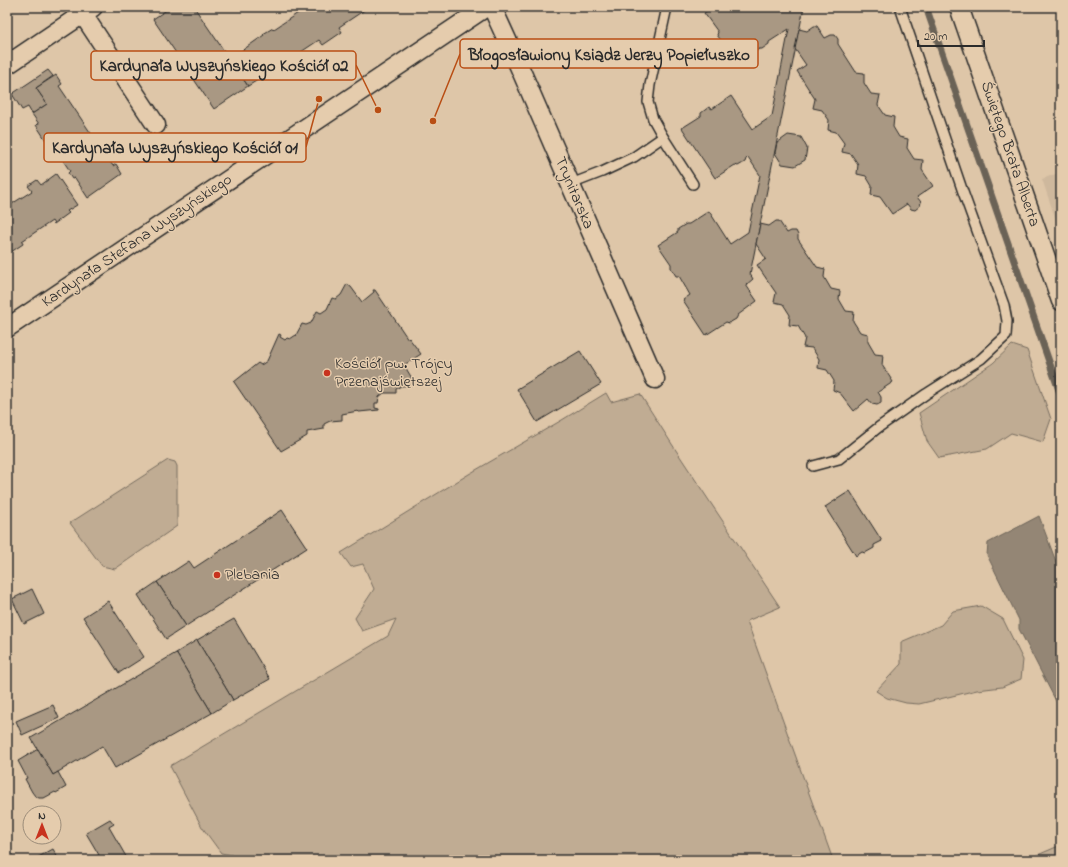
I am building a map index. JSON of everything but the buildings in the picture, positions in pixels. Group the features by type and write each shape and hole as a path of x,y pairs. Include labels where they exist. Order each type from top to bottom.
{"street":[{"name":"Kardynała Stefana Wyszyńskiego","path":"7,328 486,7"},
{"name":"Trynitarska","path":"492,7 571,184 655,379"},
{"name":"Świętego Brata Alberta","path":"959,7 1061,301"},
{"path":"7,65 84,9 156,125"}],"lane":[{"path":"667,7 650,85 648,102 652,119 693,184"},
{"path":"812,466 838,459 879,427 980,359 1006,336 1007,322 1004,305 963,192 900,7"},
{"path":"571,184 634,157 663,137"}],"shaded area":[{"path":"1061,172 1061,235 1042,179"},
{"path":"1012,345 1027,350 1051,419 1043,442 1011,433 987,449 939,458 927,441 919,413 993,363"},
{"path":"606,393 611,402 640,394 780,607 747,621 833,860 234,860 232,855 221,853 202,827 170,766 388,636 396,619 362,631 355,618 374,589 363,564 351,567 341,553 469,474"},
{"path":"168,460 175,462 177,466 177,526 115,569 102,566 70,523"},
{"path":"1039,516 1061,575 1061,713 1019,629 1019,620 987,555 988,543"},
{"path":"981,606 1003,619 1023,660 1021,679 1002,687 977,690 919,704 906,703 887,698 876,691 901,664 901,642 941,625 953,611"},
{"path":"1061,845 1061,860 1026,860"}],"waterway":[{"path":"926,7 1061,396"}],"place":[{"name":"Kardynała Wyszyńskiego Kościół 01","path":"319,99"},
{"name":"Kardynała Wyszyńskiego Kościół 02","path":"378,110"},
{"name":"Błogosławiony Ksiądz Jerzy Popiełuszko","path":"433,121"},
{"name":"Kościół pw. Trójcy Przenajświętszej","path":"327,373"},
{"name":"Plebania","path":"217,575"}]}
